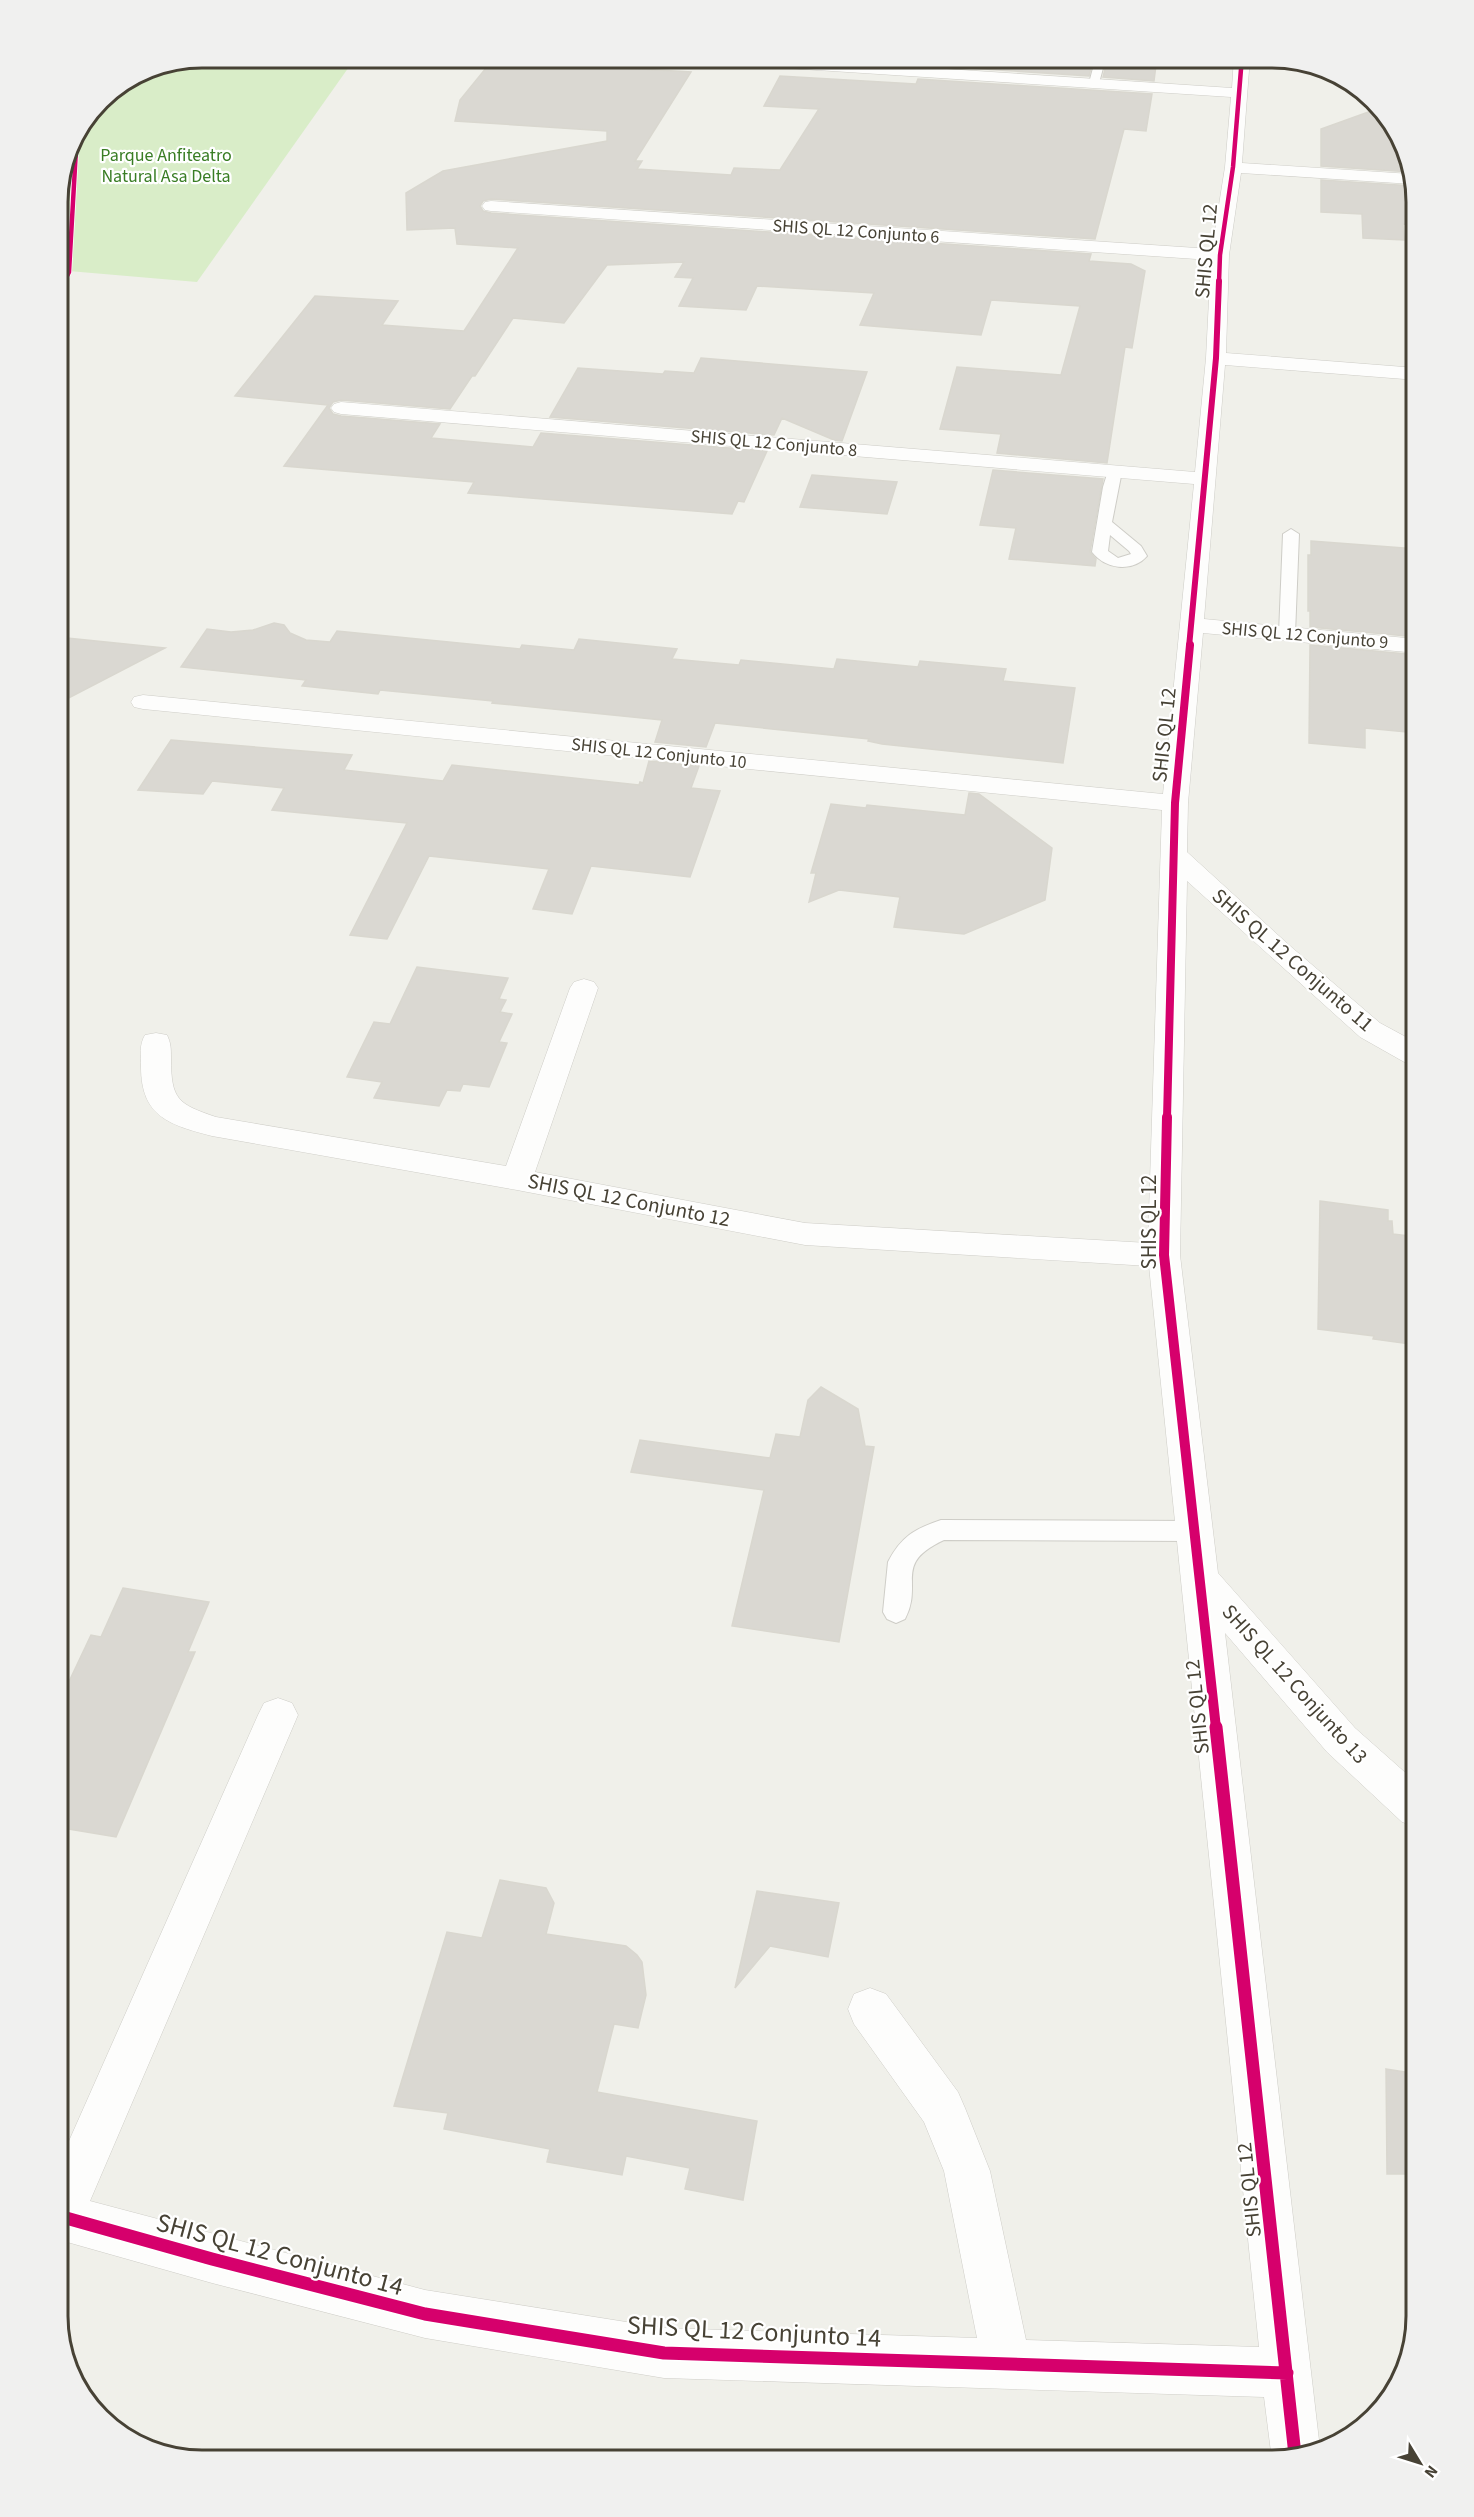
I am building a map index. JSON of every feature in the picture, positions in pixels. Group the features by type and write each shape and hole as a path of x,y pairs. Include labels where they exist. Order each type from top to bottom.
{"street":[{"path":"863,68 1238,93"},
{"name":"SHIS QL 12","path":"1241,68 1233,167 1220,255 1216,358 1175,803 1164,1255 1196,1531 1294,2448"},
{"path":"1233,167 1404,178"},
{"name":"SHIS QL 12 Conjunto 6","path":"491,206 1220,255"},
{"path":"1216,358 1406,373"},
{"name":"SHIS QL 12 Conjunto 8","path":"341,408 1206,479"},
{"name":"SHIS QL 12 Conjunto 9","path":"1193,625 1406,645"},
{"name":"SHIS QL 12 Conjunto 10","path":"143,702 1175,803"},
{"name":"SHIS QL 12 Conjunto 11","path":"1175,855 1279,951 1370,1030 1406,1050"},
{"path":"517,1179 584,988"},
{"name":"SHIS QL 12 Conjunto 12","path":"156,1042 156,1079 164,1104 182,1116 212,1126 517,1179 805,1234 1164,1255"},
{"name":"SHIS QL 12 Conjunto 13","path":"1201,1580 1341,1740 1406,1799"},
{"path":"67,2198 278,1715"},
{"path":"870,2009 942,2108 967,2171 1006,2362"},
{"name":"SHIS QL 12 Conjunto 14","path":"67,2221 425,2313 664,2353 1006,2362 1287,2373"}],"lane":[{"path":"1094,83 1098,68"},
{"path":"1106,524 1110,487 1115,471"},
{"path":"1287,634 1291,534"},
{"path":"896,1612 901,1562 915,1542 941,1530 1196,1531"}],"green space":[{"name":"Parque Anfiteatro Natural Asa Delta","path":"348,68 197,282 68,271 69,184 78,150 90,127 113,101 134,85 175,70"}],"building":[{"path":"486,68 622,68 691,72 635,161 642,161 637,169 731,175 734,168 780,170 819,109 764,106 780,76 916,84 918,79 1152,94 1146,131 1124,129 1095,239 491,199 483,201 480,206 483,211 491,213 1091,254 1089,261 1131,264 1145,271 1132,348 1125,347 1107,463 997,453 1001,434 940,429 957,367 1061,375 1080,306 991,300 981,335 860,325 874,293 757,286 746,310 679,306 693,278 675,277 684,262 607,265 564,323 513,318 450,409 341,400 333,402 329,408 333,414 341,416 440,424 431,438 533,447 541,433 767,451 744,502 738,501 732,514 468,493 474,482 284,466 328,405 235,396 315,296 398,301 382,325 464,331 518,248 457,244 455,228 407,230 406,193 443,171 607,141 607,131 455,121 460,100"},
{"path":"969,68 1091,68 1089,76"},
{"path":"1105,68 1156,68 1154,81 1103,77"},
{"path":"1371,111 1393,142 1403,172 1321,166 1321,129"},
{"path":"1321,180 1405,185 1404,240 1363,238 1362,214 1321,212"},
{"path":"701,358 867,372 842,441 834,440 782,418 774,435 550,417 578,368 663,374 665,371 694,373"},
{"path":"993,470 1103,479 1090,552 1096,559 1095,566 1009,559 1016,528 980,525"},
{"path":"812,475 897,482 887,514 800,507"},
{"path":"1311,541 1406,548 1406,636 1310,627 1308,555 1311,555"},
{"path":"274,623 284,625 290,633 306,640 330,642 337,631 520,649 522,645 574,650 579,639 677,649 672,659 739,665 741,660 834,669 837,659 918,667 920,661 1006,669 1003,681 1075,688 1063,763 715,723 706,747 655,742 662,720 380,690 378,694 302,686 306,680 181,667 207,629 231,632 253,630"},
{"path":"68,638 165,648 68,698"},
{"path":"1310,645 1406,654 1406,732 1365,728 1365,748 1309,743"},
{"path":"171,740 352,755 344,770 443,781 452,765 639,785 640,782 643,783 649,761 699,766 691,788 720,791 690,877 591,866 572,914 533,909 549,869 429,856 387,939 350,935 407,823 272,810 284,788 212,781 203,794 138,790"},
{"path":"969,793 979,794 1052,848 1045,900 964,934 894,927 900,897 839,890 809,902 816,873 811,873 831,804 866,808 867,805 965,815"},
{"path":"417,967 508,978 499,999 506,1000 500,1012 512,1014 499,1042 507,1043 489,1087 463,1084 460,1091 447,1090 439,1106 374,1098 382,1082 347,1077 374,1022 390,1024"},
{"path":"1320,1201 1388,1210 1388,1221 1392,1221 1393,1234 1406,1236 1406,1344 1373,1339 1374,1336 1318,1329"},
{"path":"821,1387 858,1409 865,1446 874,1447 839,1642 732,1626 764,1490 631,1472 640,1440 770,1458 776,1434 800,1437 808,1400"},
{"path":"123,1588 209,1602 188,1652 195,1652 116,1837 67,1829 67,1685 91,1635 101,1637"},
{"path":"500,1880 546,1888 554,1903 546,1934 626,1946 637,1955 642,1962 646,1995 638,2028 614,2024 597,2092 757,2121 743,2200 685,2189 690,2168 626,2156 622,2175 547,2162 550,2149 444,2129 448,2113 394,2106 447,1932 482,1938"},
{"path":"757,1891 839,1903 828,1957 770,1946 735,1988"},
{"path":"1386,2069 1406,2072 1406,2174 1387,2174"}],"cycle path":[{"path":"1241,68 1233,167 1220,255 1216,358 1175,803 1164,1255 1294,2448"},
{"path":"68,274 76,157"},
{"path":"67,2218 212,2259 425,2314 664,2353 1287,2373"}]}
